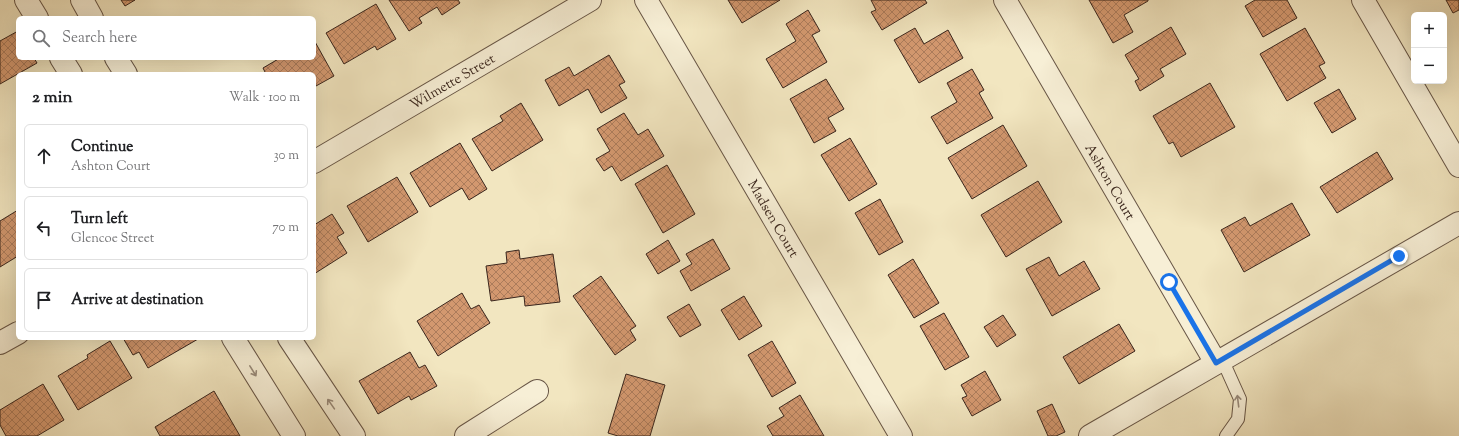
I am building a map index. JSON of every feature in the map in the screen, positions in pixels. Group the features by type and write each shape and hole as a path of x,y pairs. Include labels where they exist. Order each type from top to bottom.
{"street":[{"path":"26,0 36,16"},
{"path":"82,0 91,16"},
{"name":"Wilmette Street","path":"316,161 590,0"},
{"name":"Madsen Court","path":"646,0 901,436"},
{"name":"Ashton Court","path":"1005,0 1219,361"},
{"path":"1363,0 1459,166"},
{"path":"62,60 70,72"},
{"path":"117,60 125,72"},
{"path":"1090,436 1459,222"},
{"path":"0,343 16,334"},
{"path":"234,340 294,436"},
{"path":"290,340 354,436"},
{"path":"466,436 537,391"}],"lane":[{"path":"1219,361 1240,399 1238,419 1226,436"}],"building":[{"path":"121,0 135,0 125,6"},
{"path":"389,0 458,0 460,3 442,15 437,7 419,18 422,23 409,31"},
{"path":"728,0 780,0 742,23"},
{"path":"871,0 925,0 927,3 882,30 871,12 876,10"},
{"path":"1089,0 1148,1 1124,15 1133,32 1113,43"},
{"path":"1255,0 1287,0 1297,18 1263,37 1245,6"},
{"path":"1446,0 1459,0 1459,10 1453,13"},
{"path":"376,4 396,39 377,50 375,46 344,64 326,33"},
{"path":"808,10 820,31 812,35 827,62 783,88 766,59 796,41 786,24"},
{"path":"1171,27 1186,54 1160,69 1164,76 1140,91 1135,81 1139,79 1125,55"},
{"path":"915,28 924,44 948,30 963,58 919,83 894,40"},
{"path":"1305,28 1325,63 1319,66 1326,78 1287,101 1260,54"},
{"path":"16,32 16,60 35,60 37,63 21,72 16,72 16,75 0,84 0,41"},
{"path":"316,44 334,76 316,86 316,72 265,72 263,68 277,60 316,60"},
{"path":"609,55 625,82 619,85 627,98 601,113 588,89 559,106 545,80 569,67 574,76"},
{"path":"972,69 984,90 979,93 993,118 947,144 931,117 957,102 947,83"},
{"path":"826,79 844,109 828,118 836,131 814,143 790,99"},
{"path":"1210,83 1235,127 1181,157 1173,142 1169,144 1153,116"},
{"path":"1339,89 1356,119 1332,133 1314,103"},
{"path":"521,103 543,140 492,171 472,139 503,121 500,116"},
{"path":"624,113 638,135 648,129 664,156 621,181 612,166 604,171 596,159 610,151 597,129"},
{"path":"1003,125 1027,166 972,199 948,158"},
{"path":"850,138 877,184 849,201 821,155"},
{"path":"460,143 487,189 469,200 462,188 430,207 410,173"},
{"path":"1377,152 1393,179 1337,213 1320,187"},
{"path":"667,165 695,214 663,233 635,184"},
{"path":"397,177 418,212 368,242 347,206"},
{"path":"1038,181 1062,222 1006,257 981,215"},
{"path":"880,199 903,242 879,255 855,213"},
{"path":"1292,203 1310,235 1244,272 1221,230 1245,217 1250,226"},
{"path":"16,211 16,257 0,267 0,221"},
{"path":"332,214 344,233 337,237 347,253 316,273 316,224"},
{"path":"713,239 730,269 691,291 680,271 692,264 686,254"},
{"path":"668,240 680,261 658,274 646,254"},
{"path":"519,250 520,259 553,254 560,302 525,306 524,296 491,301 486,266 507,263 506,252"},
{"path":"1049,257 1059,276 1084,261 1100,289 1052,316 1026,269"},
{"path":"913,259 939,303 914,318 888,275"},
{"path":"601,276 636,326 630,330 636,340 615,355 573,296"},
{"path":"462,293 471,309 479,305 490,323 438,356 417,321"},
{"path":"744,296 762,326 739,340 721,310"},
{"path":"689,304 701,325 680,337 667,317"},
{"path":"944,313 969,357 945,370 920,326"},
{"path":"1003,315 1016,335 997,347 984,327"},
{"path":"1119,324 1135,351 1079,384 1063,357"},
{"path":"124,340 196,340 148,368 139,352 133,355"},
{"path":"110,341 132,378 78,410 58,376 88,358 87,355"},
{"path":"772,341 796,383 772,397 748,355"},
{"path":"410,352 419,368 425,365 437,386 411,400 409,396 378,414 359,381"},
{"path":"985,371 1001,400 972,416 962,398 967,396 961,385"},
{"path":"626,374 665,385 650,436 618,436 608,433"},
{"path":"43,384 64,420 37,436 6,436 0,425 0,410"},
{"path":"214,391 240,436 160,436 155,427"},
{"path":"800,395 824,436 773,436 767,426 784,416 779,408"},
{"path":"1052,404 1065,432 1056,436 1048,436 1037,411"}],"route":[{"path":"1169,282 1216,363 1399,256"}]}
